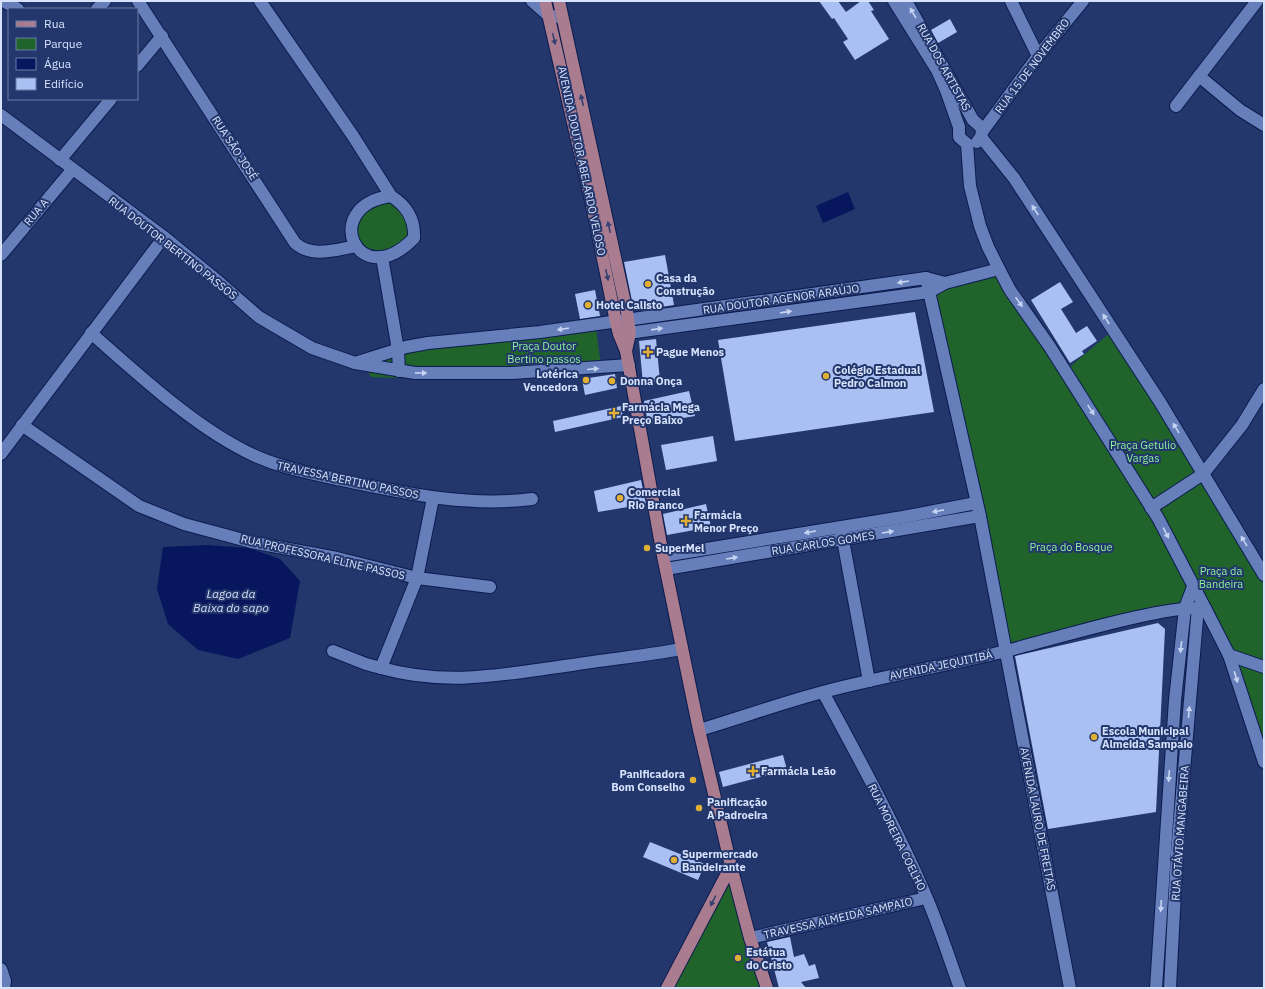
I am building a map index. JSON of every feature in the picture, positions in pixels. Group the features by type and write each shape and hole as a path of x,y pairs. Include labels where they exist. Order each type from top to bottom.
{"main road":[{"name":"AVENIDA DOUTOR ABELARDO VELOSO","path":"545,1 628,320 624,334"},
{"name":"AVENIDA DOUTOR ABELARDO VELOSO","path":"559,1 598,204 616,322 624,334"},
{"path":"624,334 681,649 731,866 750,938 767,988"},
{"path":"667,988 731,866"}],"street":[{"path":"3,1 16,8"},
{"name":"RUA SÃO JOSÉ","path":"138,1 295,243 301,249 310,252 356,246"},
{"path":"260,1 353,136 391,196 400,202 408,211 415,227 414,238 400,250 382,257 371,258 362,253 356,246 352,236 351,226 354,217 373,201 391,196"},
{"path":"532,1 549,16 562,17"},
{"path":"894,1 937,70 952,104 959,127 959,137 966,144 970,186 980,226 988,247 1010,290 1050,347 1151,508 1193,586 1202,608 1229,655 1264,762"},
{"name":"RUA DOS ARTISTAS","path":"906,1 973,120 981,126 982,134 1014,178 1160,402 1264,575"},
{"path":"1011,1 1038,56"},
{"name":"RUA 15 DE NOVEMBRO","path":"982,134 1038,56 1083,1"},
{"path":"1176,106 1257,1"},
{"path":"138,65 162,36"},
{"path":"1199,76 1240,110 1264,125"},
{"path":"60,160 110,100"},
{"name":"RUA DOUTOR BERTINO PASSOS","path":"1,115 72,170 164,237 259,317 312,348 355,363 415,373 512,373 570,371 629,365"},
{"path":"959,127 965,121 973,120"},
{"path":"966,144 975,143 982,134"},
{"name":"RUA A","path":"1,255 72,170"},
{"path":"1,454 164,237"},
{"path":"382,257 398,350 399,371"},
{"name":"RUA DOUTOR AGENOR ARAÚJO","path":"624,334 929,292 945,283 999,269"},
{"path":"926,278 980,516 1006,651"},
{"name":"RUA DOUTOR AGENOR ARAÚJO","path":"616,322 926,278 945,283"},
{"path":"355,363 428,343 502,337 616,322"},
{"name":"TRAVESSA BERTINO PASSOS","path":"91,333 151,386 211,430 244,451 277,466 433,498 481,503 532,499"},
{"path":"1151,508 1203,474 1242,425 1264,389"},
{"name":"RUA PROFESSORA ELINE PASSOS","path":"22,425 138,506 184,524 251,542 337,558 417,578 381,668"},
{"name":"TRAVESSA BERTINO PASSOS","path":"417,578 433,498"},
{"name":"RUA CARLOS GOMES","path":"666,569 708,555 841,527 976,503"},
{"name":"RUA CARLOS GOMES","path":"663,556 708,555 843,540 980,516"},
{"path":"903,517 904,530"},
{"path":"841,527 868,681"},
{"path":"417,578 490,587"},
{"path":"1185,608 1193,586"},
{"name":"AVENIDA JEQUITIBÁ","path":"699,730 823,692 868,681 1006,651 1126,620 1185,608 1202,608"},
{"name":"RUA OTÁVIO MANGABEIRA","path":"1156,988 1175,700 1185,608"},
{"name":"RUA OTÁVIO MANGABEIRA","path":"1170,988 1177,853 1202,608"},
{"path":"333,651 401,674 435,678 485,678 681,649"},
{"name":"AVENIDA LAURO DE FREITAS","path":"1006,651 1070,988"},
{"path":"1229,655 1264,667"},
{"name":"RUA MOREIRA COELHO","path":"823,692 860,762 926,898 960,988"},
{"path":"1164,851 1177,853"},
{"name":"TRAVESSA ALMEIDA SAMPAIO","path":"750,938 926,898"},
{"path":"1159,934 1173,936"},
{"path":"1,969 5,981 4,988"}],"green space":[{"path":"392,200 408,211 414,236 379,257 359,246 354,217 373,201"},
{"name":"Praça do Bosque","path":"998,269 1065,371 1112,331 1264,577 1264,761 1206,610 1183,606 1006,651 929,292"},
{"name":"Praça Doutor Bertino passos","path":"596,328 601,366 457,377 400,378 371,377 362,361 406,347"},
{"path":"731,867 767,988 667,988"}],"water":[{"path":"848,192 855,209 823,223 816,206"},
{"name":"Lagoa da Baixa do sapo","path":"207,545 249,548 280,559 300,581 290,638 238,659 198,650 168,624 157,589 163,547"}],"building":[{"path":"819,1 838,1 846,12 861,1 868,1 874,10 871,11 889,39 855,60 843,42 848,39 834,18 832,19"},
{"path":"950,19 957,32 938,43 931,30"},
{"name":"Casa da Construção","path":"665,255 674,305 634,311 624,262"},
{"path":"1060,282 1073,302 1061,309 1076,333 1087,326 1097,341 1082,351 1084,354 1070,363 1031,300"},
{"name":"Hotel Calisto","path":"595,290 600,316 580,319 575,294"},
{"name":"Colégio Estadual Pedro Calmon","path":"915,312 934,412 735,441 718,340"},
{"path":"656,339 660,381 643,384 639,341"},
{"path":"615,374 617,388 585,395 582,379"},
{"path":"689,391 695,416 648,424 644,401"},
{"path":"621,406 623,417 555,432 553,421"},
{"path":"713,436 717,461 666,470 661,445"},
{"name":"Comercial Rio Branco","path":"641,480 646,504 598,512 594,491"},
{"name":"Farmácia Menor Preço","path":"706,504 711,527 667,535 663,514"},
{"name":"Escola Municipal Almeida Sampaio","path":"1158,623 1165,629 1156,812 1048,829 1015,656"},
{"name":"Farmácia Leão","path":"783,755 787,770 723,787 719,772"},
{"name":"Supermercado Bandeirante","path":"650,842 705,864 698,880 643,857"},
{"path":"790,937 794,957 804,954 809,966 815,964 819,978 801,982 806,988 779,988 767,942"}],"place":[{"name":"Casa da Construção","path":"648,284"},
{"name":"Hotel Calisto","path":"588,305"},
{"name":"Pague Menos","path":"648,352"},
{"name":"Colégio Estadual Pedro Calmon","path":"826,376"},
{"name":"Lotérica Vencedora","path":"586,380"},
{"name":"Donna Onça","path":"612,381"},
{"name":"Farmácia Mega Preço Baixo","path":"614,413"},
{"name":"Comercial Rio Branco","path":"620,498"},
{"name":"Farmácia Menor Preço","path":"686,521"},
{"name":"SuperMel","path":"647,548"},
{"name":"Escola Municipal Almeida Sampaio","path":"1094,737"},
{"name":"Farmácia Leão","path":"753,771"},
{"name":"Panificadora Bom Conselho","path":"693,780"},
{"name":"Panificação A Padroeira","path":"699,808"},
{"name":"Supermercado Bandeirante","path":"674,860"},
{"name":"Estátua do Cristo","path":"738,958"}],"park label":[{"name":"Praça Getulio Vargas","path":"1143,451"},
{"name":"Praça da Bandeira","path":"1221,577"}]}
